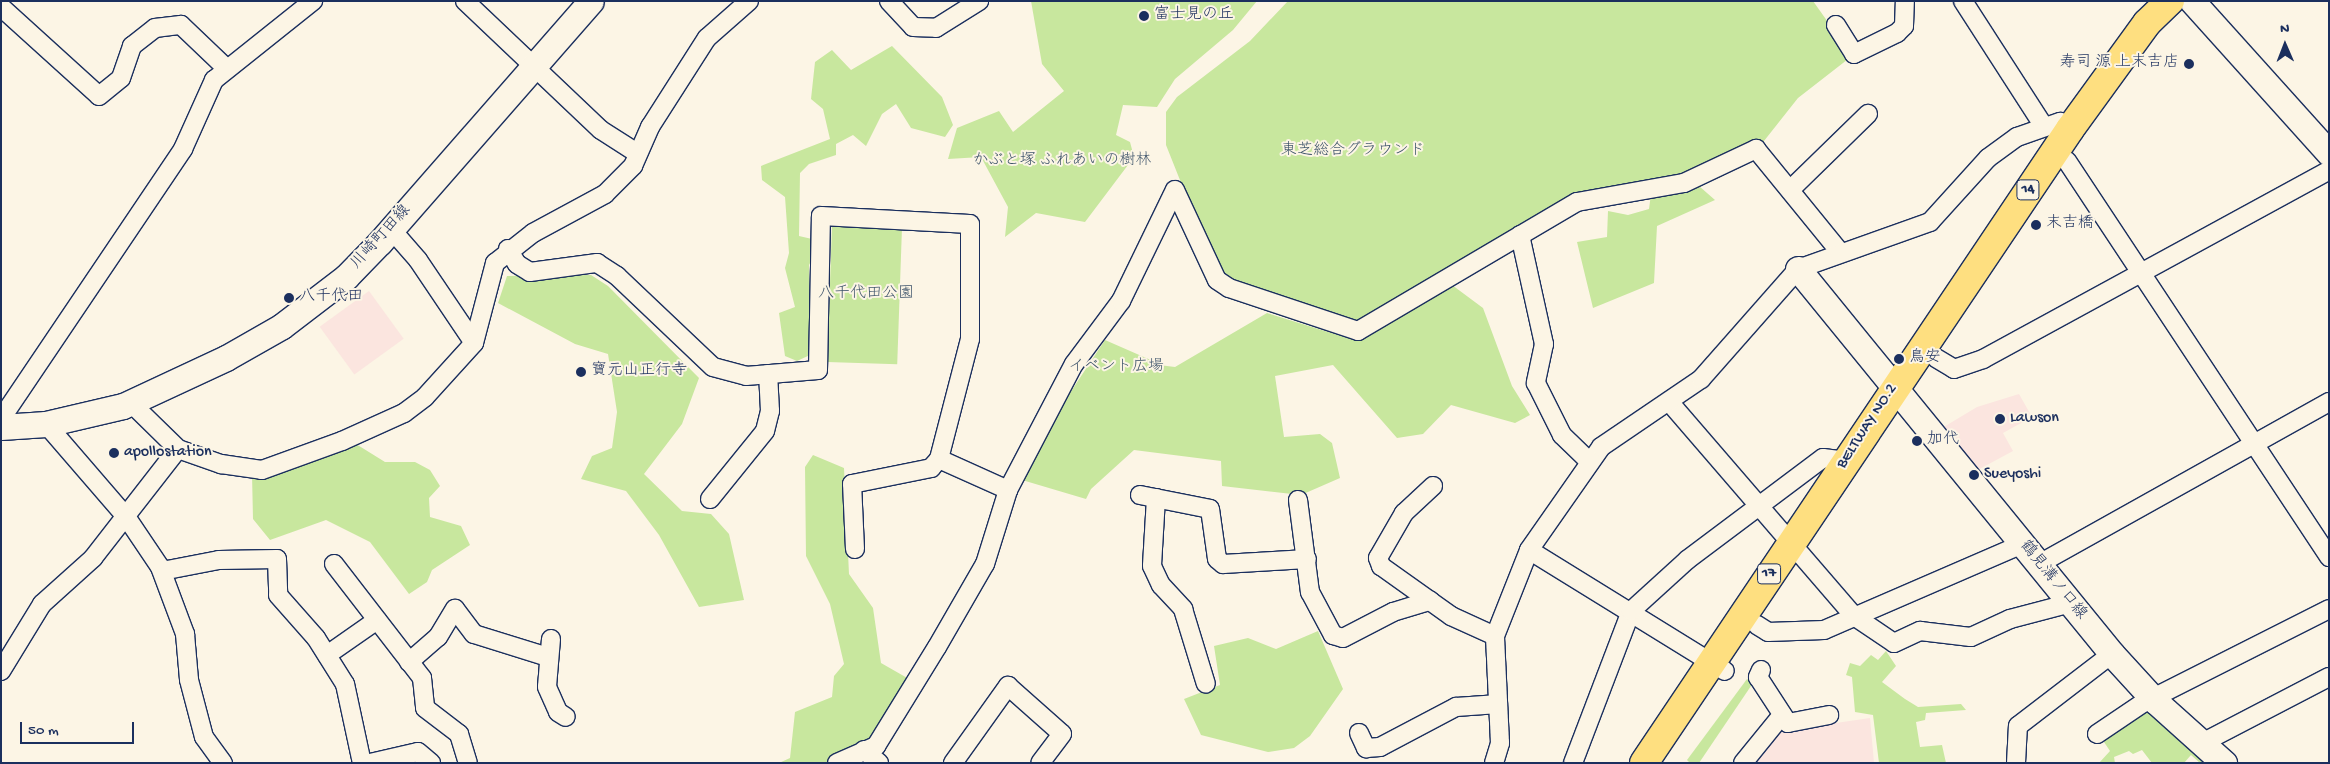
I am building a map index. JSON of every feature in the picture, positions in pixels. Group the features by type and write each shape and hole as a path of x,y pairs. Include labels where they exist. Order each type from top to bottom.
{"main road":[{"name":"川崎町田線","path":"1,427 46,424 131,403 282,326 346,277 392,229 591,1"},
{"name":"BELTWAY NO.2","path":"1644,763 1717,667 1900,394 2070,129 2147,23 2170,1"},
{"name":"BELTWAY NO.2","path":"1665,763 1717,667 1757,625 1795,550 1847,461 1900,394 1936,358 2067,162 2169,23 2179,1"},
{"path":"2192,1 2329,153"},
{"name":"鶴見溝ノ口線","path":"1798,269 2112,654 2155,701 2224,763"}],"street":[{"path":"1,419 182,150 214,80 226,68 313,1"},
{"path":"465,1 602,130 637,153"},
{"path":"131,403 178,449 221,464 262,470 293,462 404,413 451,373 474,343 495,263 508,249 606,194 633,166 637,153 707,38 749,1"},
{"path":"889,1 913,27 936,28 968,4"},
{"path":"1836,25 1854,54 1897,33 1904,26 1905,1"},
{"path":"1963,1 2043,125"},
{"path":"1,7 99,96 121,78 132,46 155,28 181,25 226,68"},
{"path":"1790,190 1868,114"},
{"path":"1494,763 1500,742 1495,704 1495,636 1529,550 1589,460 1617,435 1671,404 1701,379 1798,269 1840,252 1930,222 1988,158 2043,125 2060,122 2070,129"},
{"path":"837,763 876,746 985,564 1008,490 1074,364 1121,301 1175,190 1207,263 1223,284 1358,331 1577,202 1684,182 1756,149 1840,252"},
{"path":"2067,162 2142,272 2329,558"},
{"path":"1936,358 1954,369 1983,359 2329,170"},
{"path":"508,249 517,264 530,272 597,263 617,276 712,367 746,376 818,370 822,216 970,224 970,339 939,459 931,468 852,484 855,549"},
{"path":"392,229 418,260 474,343"},
{"path":"1520,235 1544,344 1536,383 1562,435 1589,460"},
{"path":"710,499 765,431 770,411 768,374"},
{"path":"2039,564 2329,402"},
{"path":"1671,404 1760,505 1795,550 1854,616 1894,643 1920,630 1971,637 2010,619 2071,603"},
{"path":"46,424 127,518 162,571 185,634 189,680 204,737 223,763"},
{"path":"1,671 42,604 93,558 127,518 178,449"},
{"path":"1573,763 1631,611 1687,560 1823,458 1847,461"},
{"path":"939,459 1008,490"},
{"path":"1433,486 1412,503 1378,558 1381,566 1430,601 1495,636"},
{"path":"1206,684 1183,609 1161,585 1152,566 1148,496 1210,509 1217,559 1223,564 1307,558"},
{"path":"1298,500 1310,592 1333,636 1343,638 1393,612 1430,601"},
{"path":"1757,625 1782,638 1824,630 2023,544"},
{"path":"1529,550 1631,611 1717,667"},
{"path":"162,571 219,560 278,559 278,595 327,655 345,684 362,763"},
{"path":"334,564 422,678 425,708 459,734 468,763"},
{"path":"408,662 438,638 455,609 474,634 548,657"},
{"path":"2097,734 2143,703 2155,701 2329,609"},
{"path":"327,655 377,620"},
{"path":"551,638 548,657 548,687 558,712 566,717"},
{"path":"2016,763 2018,726 2112,654"},
{"path":"1761,670 1758,677 1788,723 1829,715"},
{"path":"2202,743 2329,677"},
{"path":"952,763 1008,686 1062,734 1040,763"},
{"path":"1359,733 1366,748 1380,747 1456,707 1495,704"},
{"path":"1743,763 1782,715"},
{"path":"864,750 879,763"},
{"path":"370,763 418,752 431,763"}],"shaded area":[{"path":"369,291 404,339 354,375 320,327"},
{"path":"2019,394 2032,417 2003,433 2013,451 1974,472 1937,431 1977,407"},
{"path":"1870,718 1874,763 1751,763 1768,738 1781,731"}],"green space":[{"name":"かぶと塚 ふれあいの樹林","path":"1031,1 1257,1 1233,30 1175,79 1157,107 1123,105 1116,135 1130,142 1134,157 1085,222 1036,213 1005,237 1008,207 981,157 948,159 957,128 999,111 1013,132 1064,91 1042,64"},
{"name":"東芝総合グラウンド","path":"1288,1 1813,1 1852,56 1798,98 1760,146 1755,140 1678,178 1574,195 1355,327 1226,282 1215,268 1166,145 1166,112 1177,97 1250,41"},
{"path":"892,46 942,97 953,125 945,137 911,128 896,104 882,114 866,146 853,135 836,144 836,155 809,164 800,173 799,236 812,239 816,252 809,265 810,355 797,361 785,356 779,313 795,307 785,268 789,253 785,197 762,180 761,166 830,139 823,109 811,99 815,62 832,50 851,70"},
{"path":"1699,186 1715,200 1657,226 1654,283 1593,308 1577,242 1607,237 1608,211 1628,215 1649,209 1651,194"},
{"name":"八千代田公園","path":"832,226 902,228 897,364 827,362"},
{"path":"591,275 608,286 699,378 682,424 644,474 682,511 711,514 729,534 744,600 699,607 659,535 626,491 581,479 592,456 612,448 617,412 608,354 575,344 498,303 507,276"},
{"name":"イベント広場","path":"1452,285 1483,308 1512,386 1530,415 1515,423 1451,405 1423,434 1397,438 1333,365 1275,376 1284,437 1320,434 1332,443 1340,478 1301,495 1222,486 1221,461 1134,450 1091,489 1086,499 1022,480 1052,420 1105,340 1153,361 1151,364 1175,367 1267,313 1354,340"},
{"path":"356,444 385,462 415,462 430,470 440,486 429,498 430,517 461,526 470,545 432,570 427,582 409,594 370,542 326,520 270,540 253,519 252,474 265,476"},
{"path":"813,455 844,468 849,574 873,608 881,663 909,679 875,738 830,763 779,763 790,758 795,712 832,697 834,676 844,664 830,604 806,556 805,467"},
{"path":"1318,631 1343,689 1310,736 1294,748 1268,752 1201,735 1184,699 1220,685 1214,646 1248,638 1276,649"},
{"path":"1886,651 1896,666 1882,682 1905,699 1918,707 1961,704 1966,710 1926,713 1925,720 1916,722 1920,747 1942,745 1946,763 1879,763 1873,715 1855,712 1852,677 1846,675 1850,663 1860,666 1871,655 1878,660"},
{"path":"1747,679 1753,683 1699,763 1690,763 1687,760"},
{"path":"2147,709 2206,758 2200,763 2191,755 2184,763 2152,763 2142,750 2133,754 2129,751 2114,757 2115,763 2099,763 2110,751 2102,739"}],"place":[{"name":"富士見の丘","path":"1144,16"},
{"name":"寿司 源 上末吉店","path":"2189,64"},
{"name":"末吉橋","path":"2036,225"},
{"name":"八千代田","path":"289,298"},
{"name":"鳥安","path":"1899,359"},
{"name":"寶元山正行寺","path":"581,372"},
{"name":"Lawson","path":"2000,419"},
{"name":"加代","path":"1917,441"},
{"name":"apollostation","path":"114,453"},
{"name":"Sueyoshi","path":"1974,475"}]}
